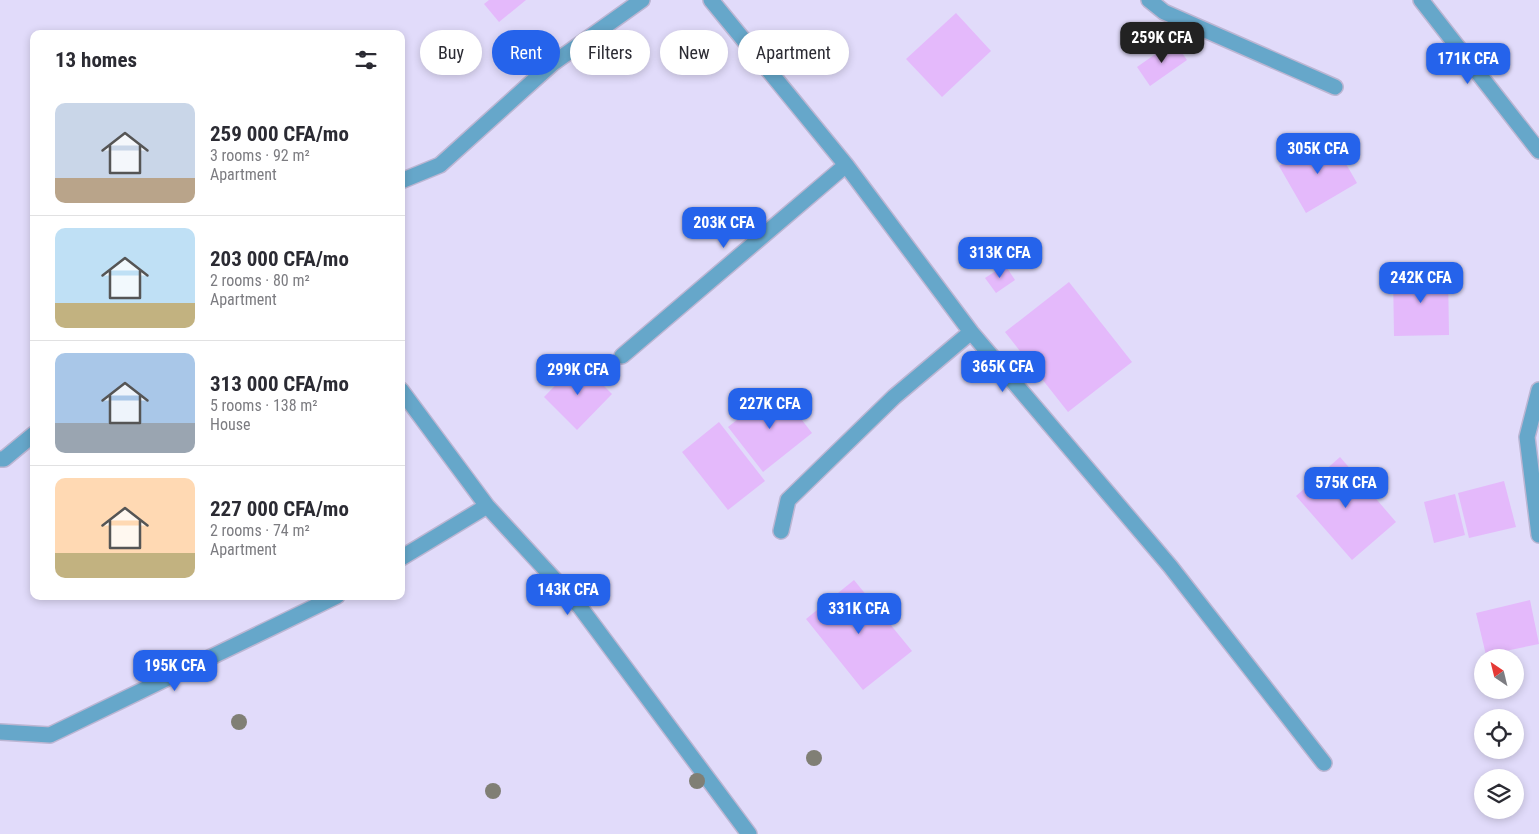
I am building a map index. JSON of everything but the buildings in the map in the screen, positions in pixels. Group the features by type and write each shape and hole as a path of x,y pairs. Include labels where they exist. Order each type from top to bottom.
{"street":[{"path":"405,179 440,165 552,64 642,0"},
{"path":"712,0 846,165 971,332 1170,566 1324,763"},
{"path":"1150,0 1164,12 1336,87"},
{"path":"1421,0 1539,151"},
{"path":"622,356 846,165"},
{"path":"781,531 788,500 894,398 971,332"},
{"path":"1539,390 1527,437 1539,535"},
{"path":"405,395 487,506 580,607 749,834"},
{"path":"0,459 4,459 30,437"},
{"path":"405,556 487,506"},
{"path":"0,732 50,735 329,600"}]}
